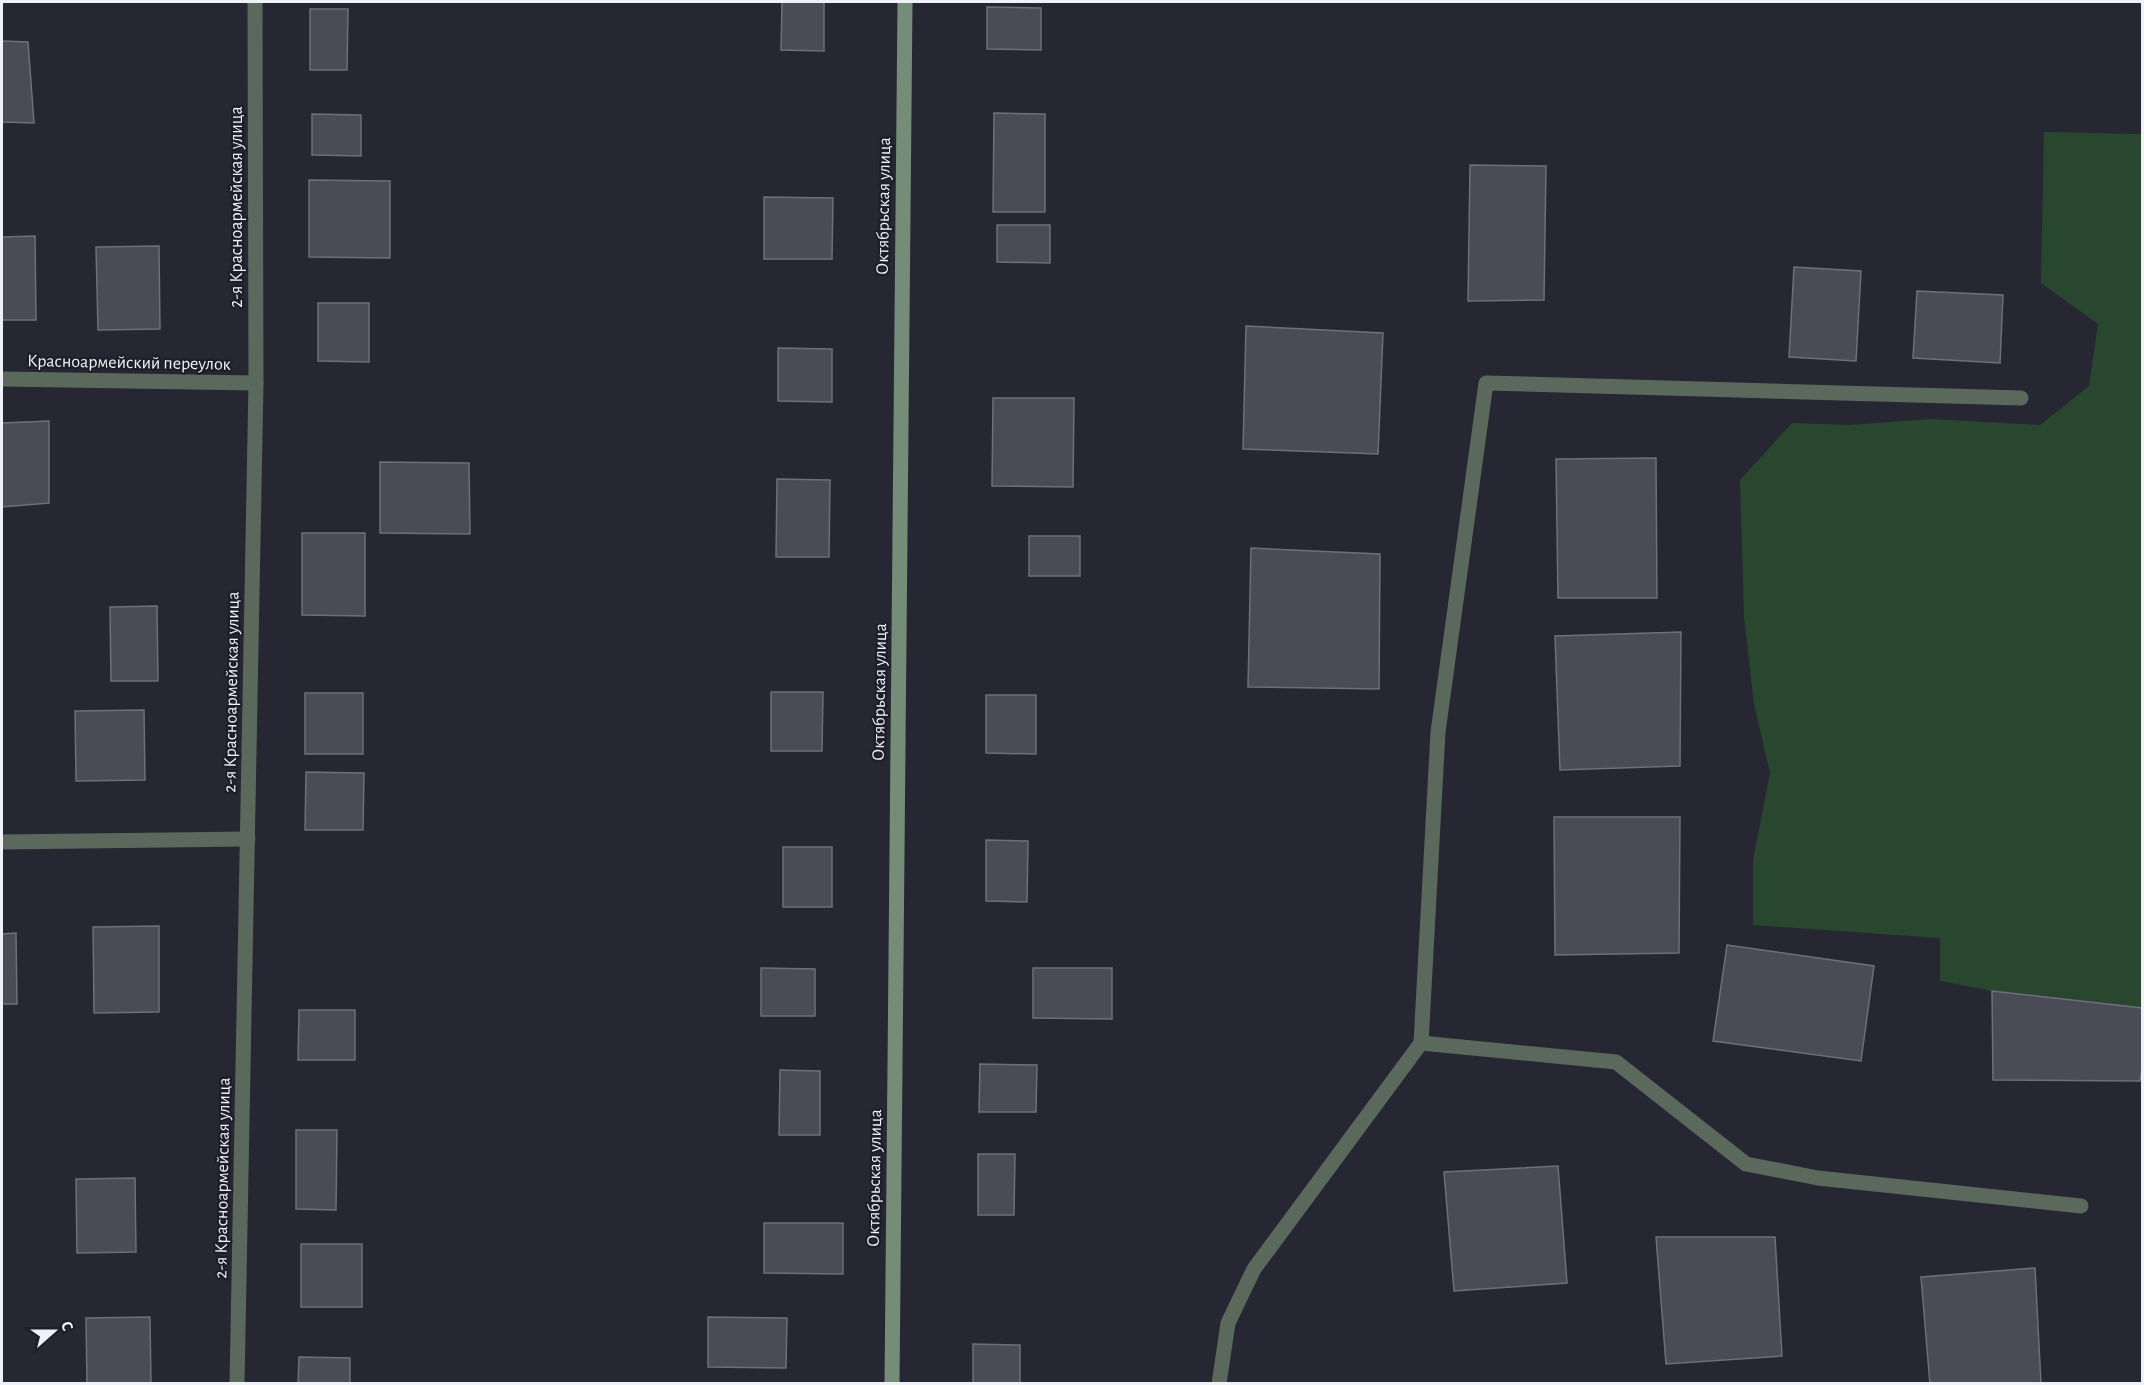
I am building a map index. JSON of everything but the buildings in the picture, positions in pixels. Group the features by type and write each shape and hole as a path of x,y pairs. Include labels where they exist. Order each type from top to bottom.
{"street":[{"name":"2-я Красноармейская улица","path":"237,1383 256,383 255,2"},
{"name":"Октябрьская улица","path":"892,1383 905,2"},
{"name":"Красноармейский переулок","path":"2,379 256,383"},
{"path":"1219,1383 1228,1323 1254,1269 1421,1043 1438,732 1486,383 2021,398"},
{"path":"2,842 248,839"},
{"path":"1421,1043 1616,1062 1746,1164 1818,1178 2081,1206"}],"green space":[{"path":"2044,132 2142,134 2142,1008 1992,991 1940,981 1940,938 1753,925 1753,860 1770,773 1754,704 1744,617 1740,480 1792,423 1850,425 1931,419 2040,425 2089,386 2098,324 2041,283"}]}
